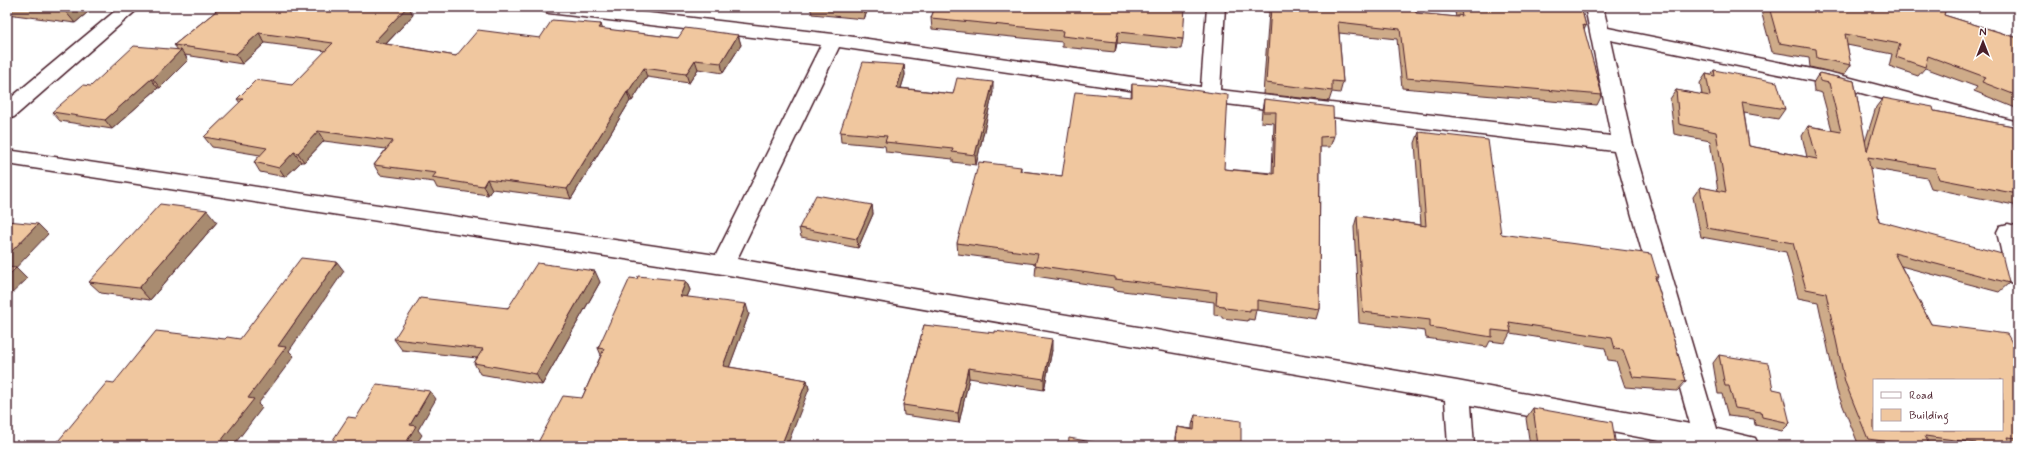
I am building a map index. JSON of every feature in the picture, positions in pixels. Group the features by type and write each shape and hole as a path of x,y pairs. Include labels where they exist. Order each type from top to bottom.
{"street":[{"path":"7,112 131,7"},
{"path":"549,7 833,40 1210,95 1624,145"},
{"path":"1210,95 1216,7"},
{"path":"1594,7 1598,32 1624,145 1708,442"},
{"path":"1598,32 1832,78 2018,129"},
{"path":"723,265 833,40"},
{"path":"7,157 723,265 1457,392 1708,442 1746,446"},
{"path":"2008,232 2018,277"},
{"path":"1457,392 1461,446"}],"building":[{"path":"36,7 70,7 65,11"},
{"path":"221,7 407,7 374,42 456,56 478,30 540,38 552,20 601,24 598,28 678,38 685,28 738,35 721,63 695,60 686,74 644,68 627,92 567,189 487,179 483,186 432,178 436,173 374,165 393,141 318,131 298,153 294,152 279,168 254,162 267,148 204,137 243,99 237,99 256,80 292,85 333,43 259,33 236,54 174,45"},
{"path":"830,7 864,7 863,10"},
{"path":"935,7 1185,7 1183,39 1118,32 1116,42 1062,36 1063,31 931,18"},
{"path":"1271,7 1415,7 1416,13 1458,17 1458,15 1462,16 1460,7 1581,7 1586,26 1583,25 1602,95 1406,78 1400,29 1338,22 1343,82 1332,81 1332,91 1266,83"},
{"path":"1769,7 1946,7 1944,15 2018,38 2018,96 1982,82 1985,77 1928,56 1925,67 1896,57 1900,44 1845,34 1851,65 1817,58 1816,49 1779,43"},
{"path":"134,46 181,50 153,79 151,79 105,120 52,112 83,85 91,86"},
{"path":"863,62 904,65 897,88 953,94 957,78 993,82 975,155 952,152 953,149 885,142 887,136 840,132"},
{"path":"1714,70 1777,82 1785,109 1742,102 1749,146 1817,159 1808,126 1841,132 1829,83 1820,81 1819,73 1854,81 1867,151 1883,98 1933,107 1934,111 2018,127 2018,194 1939,179 1935,168 1868,157 1879,221 2002,254 2009,283 1894,253 1931,324 2007,334 2018,353 2018,438 2007,437 2011,446 1977,446 1976,443 1925,436 1930,446 1868,439 1845,382 1826,293 1806,289 1793,243 1707,228 1700,187 1726,192 1716,132 1679,124 1676,90 1710,96 1706,74 1715,76"},
{"path":"1132,84 1164,86 1228,95 1224,169 1274,174 1276,112 1263,112 1264,99 1333,107 1334,136 1320,137 1319,309 1257,300 1257,309 1250,309 1250,311 1225,308 1224,306 1216,305 1217,292 1115,279 1115,277 1035,265 1038,254 957,243 979,162 1021,167 1020,171 1062,176 1075,92 1132,97"},
{"path":"1419,132 1488,140 1501,234 1651,254 1658,277 1655,277 1686,381 1633,377 1623,350 1615,349 1612,338 1509,322 1511,332 1492,330 1492,337 1430,327 1430,320 1363,312 1357,216 1426,226"},
{"path":"816,195 872,205 857,239 799,228"},
{"path":"160,204 207,210 139,288 89,282"},
{"path":"7,221 38,224 7,256"},
{"path":"301,258 337,262 278,346 286,347 248,398 254,399 217,446 54,446 107,382 114,383 156,331 225,339 227,337 240,339"},
{"path":"537,263 595,271 536,374 474,363 483,349 394,339 420,298 508,308"},
{"path":"7,267 16,268 7,277"},
{"path":"638,276 686,281 680,296 746,304 723,366 807,380 781,446 536,446 563,396 582,398 604,349 598,348 630,278 637,279"},
{"path":"924,325 995,333 995,331 1052,339 1044,379 968,368 958,413 903,405"},
{"path":"1719,355 1768,363 1773,389 1782,391 1790,423 1762,417 1761,412 1735,408 1729,386 1725,386"},
{"path":"377,384 430,391 410,425 416,426 404,446 329,446 348,417 356,418"},
{"path":"1533,408 1612,422 1616,446 1535,446 1535,444 1538,445"},
{"path":"1195,415 1241,421 1241,446 1176,446 1177,427 1194,430"},
{"path":"1069,438 1115,446 1068,446"}]}
